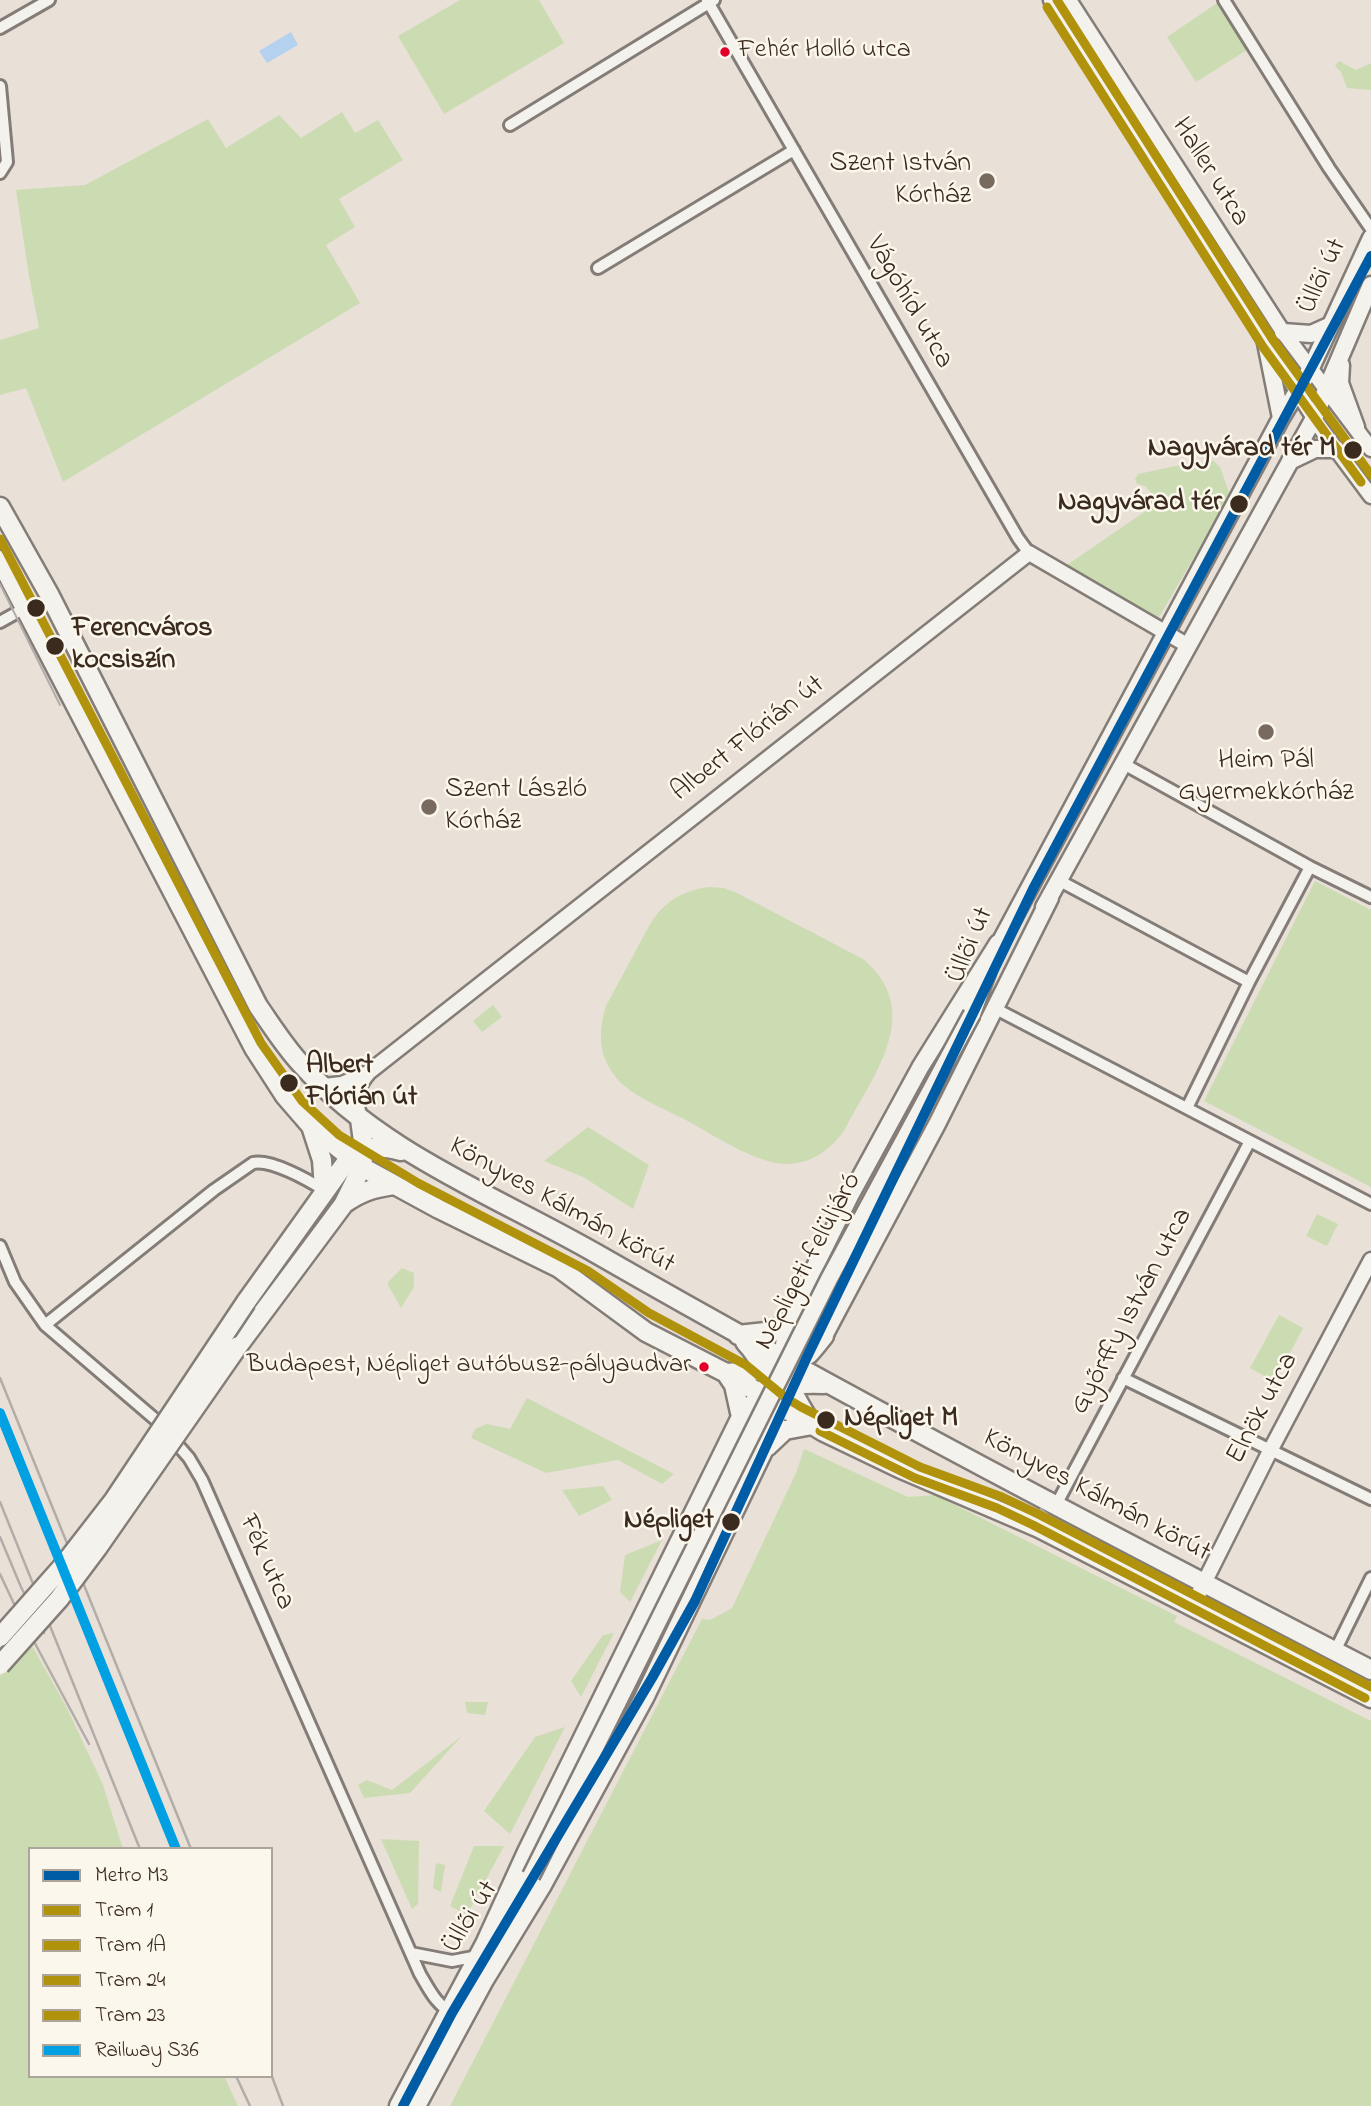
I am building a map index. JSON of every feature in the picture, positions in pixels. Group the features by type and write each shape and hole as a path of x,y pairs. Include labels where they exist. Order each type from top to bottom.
{"main road":[{"name":"Üllői út","path":"972,1014 998,943 1311,368 1371,238"},
{"name":"Üllői út","path":"972,1014 1060,881 1122,763 1314,418 1371,285"},
{"path":"1283,332 1311,334 1331,325"},
{"path":"1266,343 1282,418"},
{"path":"1341,358 1340,383 1356,427"},
{"path":"1290,461 1315,449 1336,449"},
{"name":"Könyves Kálmán körút","path":"0,507 50,596 258,1006 281,1041 302,1066 360,1119 408,1152 595,1253 785,1362 1371,1670"},
{"name":"Könyves Kálmán körút","path":"0,560 254,1048 285,1096 311,1126 394,1185 559,1268 646,1332 770,1395 813,1425 899,1468 1040,1528 1371,1698"},
{"path":"828,1384 820,1369 819,1355 824,1336 937,1124 1049,898"},
{"path":"763,1451 785,1430 813,1425 790,1386 783,1347 790,1318 832,1230 921,1066 998,943"},
{"name":"Népligeti felüljáró","path":"531,1875 823,1290 972,1014"},
{"path":"343,1205 358,1158 360,1119"},
{"path":"311,1126 322,1160 324,1189"},
{"path":"0,1665 59,1598 98,1547 254,1306 324,1189 374,1146 408,1152"},
{"path":"0,1637 76,1550 254,1306 343,1205 371,1188 394,1185"},
{"path":"832,1230 848,1223 864,1232 869,1248"},
{"path":"738,1335 775,1331 790,1318"},
{"path":"790,1318 809,1337 824,1336"},
{"path":"484,1980 542,1885 644,1698 763,1451 776,1416 765,1369 755,1353 738,1335"},
{"path":"741,1417 734,1385 726,1373 765,1369 810,1353 824,1336"},
{"path":"481,1950 741,1417 752,1402 790,1386 806,1383 828,1384"},
{"path":"717,1464 735,1462 743,1466 749,1473 749,1481"},
{"path":"703,1496 716,1516 730,1519 734,1515"},
{"name":"Üllői út","path":"416,2106 481,1950 531,1875"},
{"name":"Üllői út","path":"399,2106 455,2010 484,1980 531,1875"}],"street":[{"path":"0,28 49,0"},
{"name":"Haller utca","path":"1051,0 1314,418 1371,496"},
{"name":"Haller utca","path":"1069,0 1283,332 1371,449"},
{"path":"1224,0 1329,168 1371,229"},
{"path":"510,125 710,1"},
{"name":"Vágóhíd utca","path":"710,1 1011,527 1029,553"},
{"path":"0,86 7,162 0,173"},
{"path":"598,268 794,150"},
{"path":"1029,553 1187,645"},
{"name":"Albert Flórián út","path":"360,1119 355,1097 358,1084 369,1072 1029,553"},
{"path":"0,622 25,608"},
{"path":"1122,763 1310,867 1371,897"},
{"path":"1187,1108 1310,867"},
{"path":"1060,881 1249,982"},
{"path":"996,1009 1371,1204"},
{"name":"Albert Flórián út","path":"324,1086 342,1084 369,1072"},
{"name":"Győrffy István utca","path":"1056,1505 1250,1141"},
{"path":"45,1325 242,1168 265,1162 324,1189"},
{"name":"Fék utca","path":"0,1246 15,1282 45,1325 156,1420 189,1458 202,1480 420,1974 455,2010"},
{"name":"Elnök utca","path":"1192,1607 1371,1259"},
{"path":"1124,1378 1371,1499"},
{"path":"1335,1651 1371,1578"},
{"path":"411,1953 452,1961 481,1950"}],"green space":[{"path":"460,0 539,0 564,43 444,114 398,36"},
{"path":"1217,3 1247,50 1196,82 1167,37"},
{"path":"1339,61 1356,70 1371,63 1371,90 1347,88 1341,72 1335,66"},
{"path":"342,112 355,133 378,120 403,160 339,199 355,227 326,245 360,303 63,482 26,388 0,395 0,340 39,328 16,190 85,185 208,119 226,148 279,115 301,138"},
{"path":"1214,461 1220,467 1230,495 1158,619 1064,567 1150,508 1152,494 1145,486 1137,484 1135,479 1138,474 1185,464 1198,465"},
{"path":"1315,881 1371,910 1371,1187 1204,1101"},
{"path":"709,887 724,888 737,893 863,959 881,979 891,1000 892,1022 888,1044 868,1088 839,1138 819,1155 804,1162 774,1162 733,1147 631,1091 614,1075 604,1056 601,1032 606,1006 649,926 660,910 674,899 690,891"},
{"path":"493,1005 502,1017 482,1032 473,1021"},
{"path":"588,1127 649,1165 633,1209 583,1177 544,1161"},
{"path":"1317,1214 1338,1224 1327,1246 1306,1236"},
{"path":"402,1268 414,1273 414,1287 401,1308 387,1283"},
{"path":"1279,1315 1303,1328 1275,1382 1250,1368"},
{"path":"527,1398 674,1474 662,1484 618,1460 546,1473 471,1438 475,1429 487,1424 510,1429"},
{"name":"Népliget","path":"804,1449 908,1497 935,1495 1177,1616 1174,1622 1371,1721 1371,2106 450,2106 702,1619 710,1620 732,1608 796,1473"},
{"path":"603,1486 612,1500 579,1516 562,1490"},
{"path":"662,1540 630,1602 620,1592 625,1555"},
{"path":"614,1633 581,1697 571,1681 603,1635"},
{"path":"30,1642 67,1708 103,1785 122,1847 28,1847 28,2078 225,2078 238,2106 0,2106 0,1676"},
{"path":"465,1702 488,1702 485,1715 467,1713"},
{"path":"565,1727 510,1834 484,1811 535,1737"},
{"path":"462,1736 410,1793 364,1798 358,1785 367,1780 392,1790"},
{"path":"381,1839 419,1841 418,1904 412,1909"},
{"path":"474,1846 504,1846 467,1915 450,1906"},
{"path":"436,1863 445,1865 441,1892 433,1888"}],"water":[{"path":"291,32 298,45 267,63 259,51"}],"tram line":[{"name":"24","path":"1057,0 1273,340 1371,475"},
{"name":"23","path":"1047,7 1263,347 1361,482"},
{"name":"1","path":"0,539 261,1043 302,1101 339,1135 418,1183 588,1271 649,1313 746,1365 801,1407 920,1467 1002,1497 1038,1514 1371,1687"},
{"path":"0,584 60,705"},
{"name":"1A","path":"820,1431 915,1478 997,1508 1033,1525 1365,1698"},
{"path":"1041,1509 1061,1526"}],"railway":[{"path":"0,1378 190,1847"},
{"path":"0,1502 139,1847"},
{"path":"0,1537 44,1633"},
{"path":"0,1574 89,1744"},
{"path":"237,2078 250,2106"},
{"path":"272,2078 283,2106"}],"metro line":[{"name":"M3","path":"403,2106 452,2013 695,1601 807,1357 1034,887 1371,256"}],"rail line":[{"name":"S36","path":"0,1413 175,1847"}],"place":[{"name":"Fehér Holló utca","path":"725,52"},
{"name":"Szent István Kórház","path":"987,181"},
{"name":"Nagyvárad tér M","path":"1353,450"},
{"name":"Nagyvárad tér","path":"1239,504"},
{"name":"Ferencváros kocsiszín","path":"55,646"},
{"name":"Heim Pál Gyermekkórház","path":"1266,732"},
{"name":"Szent László Kórház","path":"429,807"},
{"name":"Albert Flórián út","path":"289,1083"},
{"name":"Budapest, Népliget autóbusz-pályaudvar","path":"704,1367"},
{"name":"Népliget M","path":"826,1420"},
{"name":"Népliget","path":"731,1522"}]}
